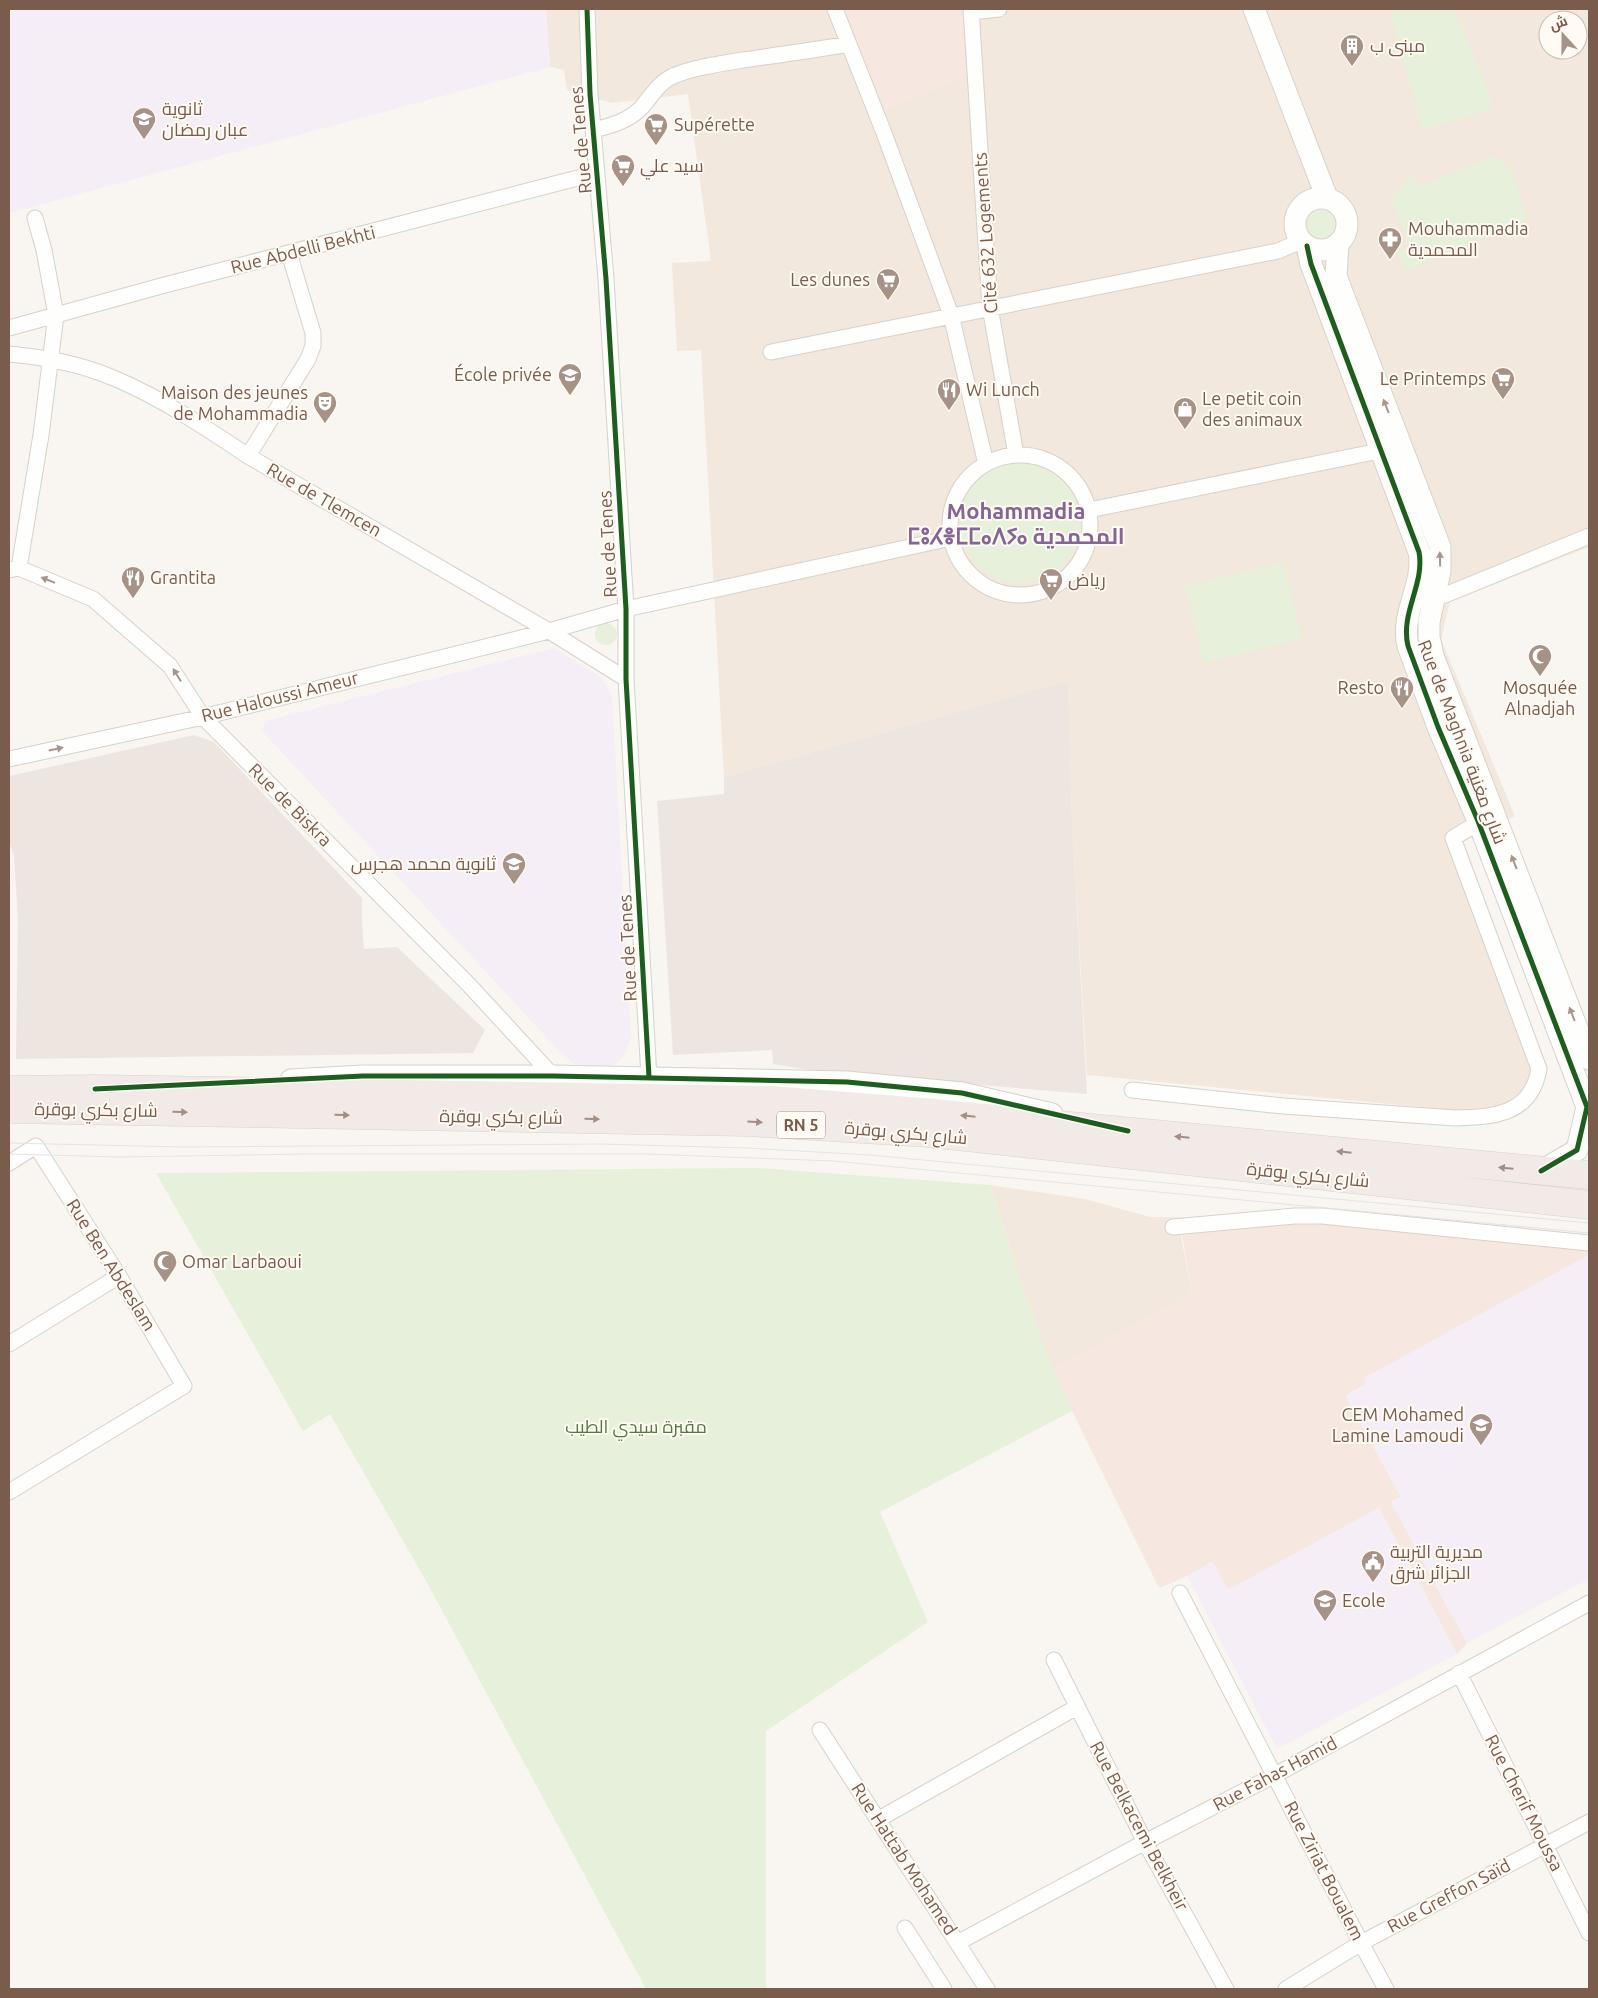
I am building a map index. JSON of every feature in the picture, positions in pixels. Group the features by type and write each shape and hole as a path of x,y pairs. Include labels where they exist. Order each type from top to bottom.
{"highway":[{"name":"شارع بكري بوقرة","path":"9,1090 96,1089 770,1100 934,1113 1588,1175"},
{"name":"شارع بكري بوقرة","path":"9,1109 746,1122 930,1133 1589,1205"}],"street":[{"name":"Rue de Tenes","path":"586,9 593,130 606,279 626,609 626,679 649,1077"},
{"path":"835,9 884,133 951,315 986,464"},
{"path":"971,10 999,9"},
{"path":"1254,9 1327,198"},
{"name":"Cité 632 Logements","path":"971,10 990,307 1016,455"},
{"path":"593,130 612,126 626,119 640,108 655,89 670,78 683,72 849,44"},
{"name":"Rue Abdelli Bekhti","path":"9,328 597,173"},
{"path":"771,352 1278,251 1304,244 1323,250 1338,244 1346,230 1345,214 1335,201 1319,197 1311,199 1298,210 1294,226 1304,244"},
{"path":"14,569 41,434 56,315 44,250 35,218"},
{"name":"Rue de Maghnia شارع مغنية","path":"1304,244 1392,448 1440,547 1440,571 1429,622 1428,637 1487,817 1587,1107 1577,1150 1541,1171"},
{"name":"Rue de Maghnia شارع مغنية","path":"1338,244 1336,276 1392,448 1421,561 1407,615 1405,634 1408,646 1438,727 1487,817 1589,1059"},
{"path":"248,456 308,358 313,346 313,333 289,253"},
{"name":"Rue de Tlemcen","path":"9,354 51,359 116,379 208,429 248,456 549,631 626,679"},
{"path":"1089,510 1392,448"},
{"path":"1016,455 1036,456 1054,463 1070,475 1082,491 1089,510 1090,532 1084,553 1072,572 1055,586 1034,593 1012,594 990,588 972,576 958,559 951,538 950,518 955,498 965,481 979,468 997,458 1016,455"},
{"path":"1414,591 1445,595 1589,536"},
{"name":"Rue Haloussi Ameur","path":"9,759 203,716 549,631 626,609 951,538"},
{"name":"Rue de Biskra","path":"14,569 93,599 170,666 203,716 470,986 553,1076"},
{"path":"1132,1090 1284,1106 1455,1118 1484,1118 1510,1110 1529,1098 1537,1082 1539,1069 1453,838 1487,817"},
{"path":"96,1089 363,1076 649,1077 847,1082 962,1093 1128,1131"},
{"name":"Rue Ben Abdeslam","path":"9,1163 36,1146 120,1276 184,1386 9,1492"},
{"path":"1173,1226 1295,1216 1322,1216 1589,1243"},
{"path":"9,1344 120,1276"},
{"name":"Rue Ziriat Boualem","path":"1180,1593 1360,1943 1386,1989"},
{"name":"Rue Fahas Hamid","path":"959,1942 1144,1842 1275,1775 1589,1602"},
{"name":"Rue Belkacemi Belkheir","path":"1054,1660 1144,1842 1226,1989"},
{"name":"Rue Cherif Moussa","path":"1459,1673 1589,1933"},
{"path":"878,1819 1077,1706"},
{"name":"Rue Hattab Mohamed","path":"820,1730 959,1942 987,1989"},
{"name":"Rue Greffon Saïd","path":"1286,1989 1360,1943 1589,1822"},
{"path":"905,1928 944,1989"}],"shaded area":[{"name":"ثانوية عبان رمضان","path":"9,9 546,9 550,67 9,213"},
{"path":"546,9 1589,9 1589,547 1450,602 1441,639 1515,816 1451,848 1534,1068 1523,1095 1504,1106 1453,1110 1087,1075 1072,821 1068,681 724,777 701,350 677,351 672,263 711,261 688,94 612,103 567,90 564,70 550,67"},
{"path":"845,9 963,9 966,78 883,111"},
{"name":"ثانوية محمد هجرس","path":"554,648 601,677 612,695 631,1038 626,1052 618,1062 604,1070 578,1067 561,1053 262,731 265,721"},
{"path":"1068,681 1072,821 1087,1094 817,1071 773,1064 772,1050 673,1055 657,801 724,794 724,777"},
{"path":"194,735 214,742 362,898 364,949 397,947 485,1030 473,1053 16,1059 18,919 14,856 9,842 9,776"},
{"path":"990,1185 1085,1199 1150,1217 1177,1217 1192,1293 1052,1370 1021,1283"},
{"path":"1324,1221 1589,1248 1589,1255 1365,1378 1367,1383 1346,1396 1401,1497 1391,1502 1467,1643 1457,1654 1379,1508 1228,1590 1212,1562 1187,1576 1159,1588 1052,1370 1192,1293 1182,1235 1294,1222"},
{"name":"CEM Mohamed Lamine Lamoudi","path":"1589,1255 1589,1579 1467,1643 1391,1502 1401,1497 1346,1396 1366,1383 1364,1378"},
{"name":"Ecole","path":"1379,1508 1457,1654 1277,1749 1187,1576 1213,1562 1228,1590"}],"green space":[{"path":"1390,9 1454,9 1492,100 1489,110 1422,130"},
{"path":"1494,156 1511,169 1528,220 1405,271 1396,251 1410,247 1392,201 1407,178 1413,175 1418,187"},
{"path":"1320,205 1327,206 1333,211 1338,217 1338,231 1333,237 1327,242 1320,243 1313,242 1307,237 1302,231 1301,224 1302,217 1307,211 1313,206"},
{"path":"1020,463 1032,464 1043,468 1053,473 1062,481 1070,490 1075,500 1079,511 1079,535 1075,546 1070,556 1062,565 1053,573 1043,578 1032,582 1020,583 1008,582 997,578 987,573 978,565 970,556 965,546 961,535 960,523 961,511 965,500 970,490 978,481 987,473 997,468 1008,464"},
{"path":"1283,562 1302,639 1204,663 1185,586"},
{"path":"606,623 614,626 617,634 614,642 606,645 598,642 595,634 598,626"},
{"name":"مقبرة سيدي الطيب","path":"758,1168 990,1185 1037,1328 1072,1411 880,1512 928,1622 766,1731 766,1989 646,1989 425,1579 330,1414 303,1431 156,1173"}],"tram line":[{"path":"9,1143 183,1147 601,1144 747,1148 870,1155 1589,1223"},
{"path":"9,1154 120,1157 309,1154 648,1154 833,1161 1589,1233"}],"cycle path":[{"path":"587,9 590,94 606,279 626,609 626,679 649,1077"},
{"path":"1307,246 1311,264 1419,552 1419,576 1407,622 1408,646 1438,727 1478,821 1587,1107 1577,1150 1541,1171"},
{"path":"95,1089 363,1076 553,1076 847,1082 962,1093 1128,1131"}],"place":[{"name":"مبنى ب","path":"1352,67"},
{"name":"ثانوية عبان رمضان","path":"144,140"},
{"name":"Supérette","path":"656,146"},
{"name":"سيد علي","path":"623,187"},
{"name":"Mouhammadia المحمدية","path":"1390,260"},
{"name":"Les dunes","path":"888,301"},
{"name":"École privée","path":"570,396"},
{"name":"Le Printemps","path":"1503,400"},
{"name":"Wi Lunch","path":"949,411"},
{"name":"Maison des jeunes de Mohammadia","path":"325,424"},
{"name":"Le petit coin des animaux","path":"1185,430"},
{"name":"Grantita","path":"133,599"},
{"name":"رياض","path":"1051,601"},
{"name":"Mosquée Alnadjah","path":"1540,677"},
{"name":"Resto","path":"1402,709"},
{"name":"ثانوية محمد هجرس","path":"514,885"},
{"name":"Omar Larbaoui","path":"165,1283"},
{"name":"CEM Mohamed Lamine Lamoudi","path":"1481,1446"},
{"name":"مديرية التربية الجزائر شرق","path":"1373,1583"},
{"name":"Ecole","path":"1325,1622"}],"district":[{"name":"Mohammadia ⵎⵓⵃⴻⵎⵎⴰⴷⵢⴰ المحمدية","path":"1016,524"}]}
